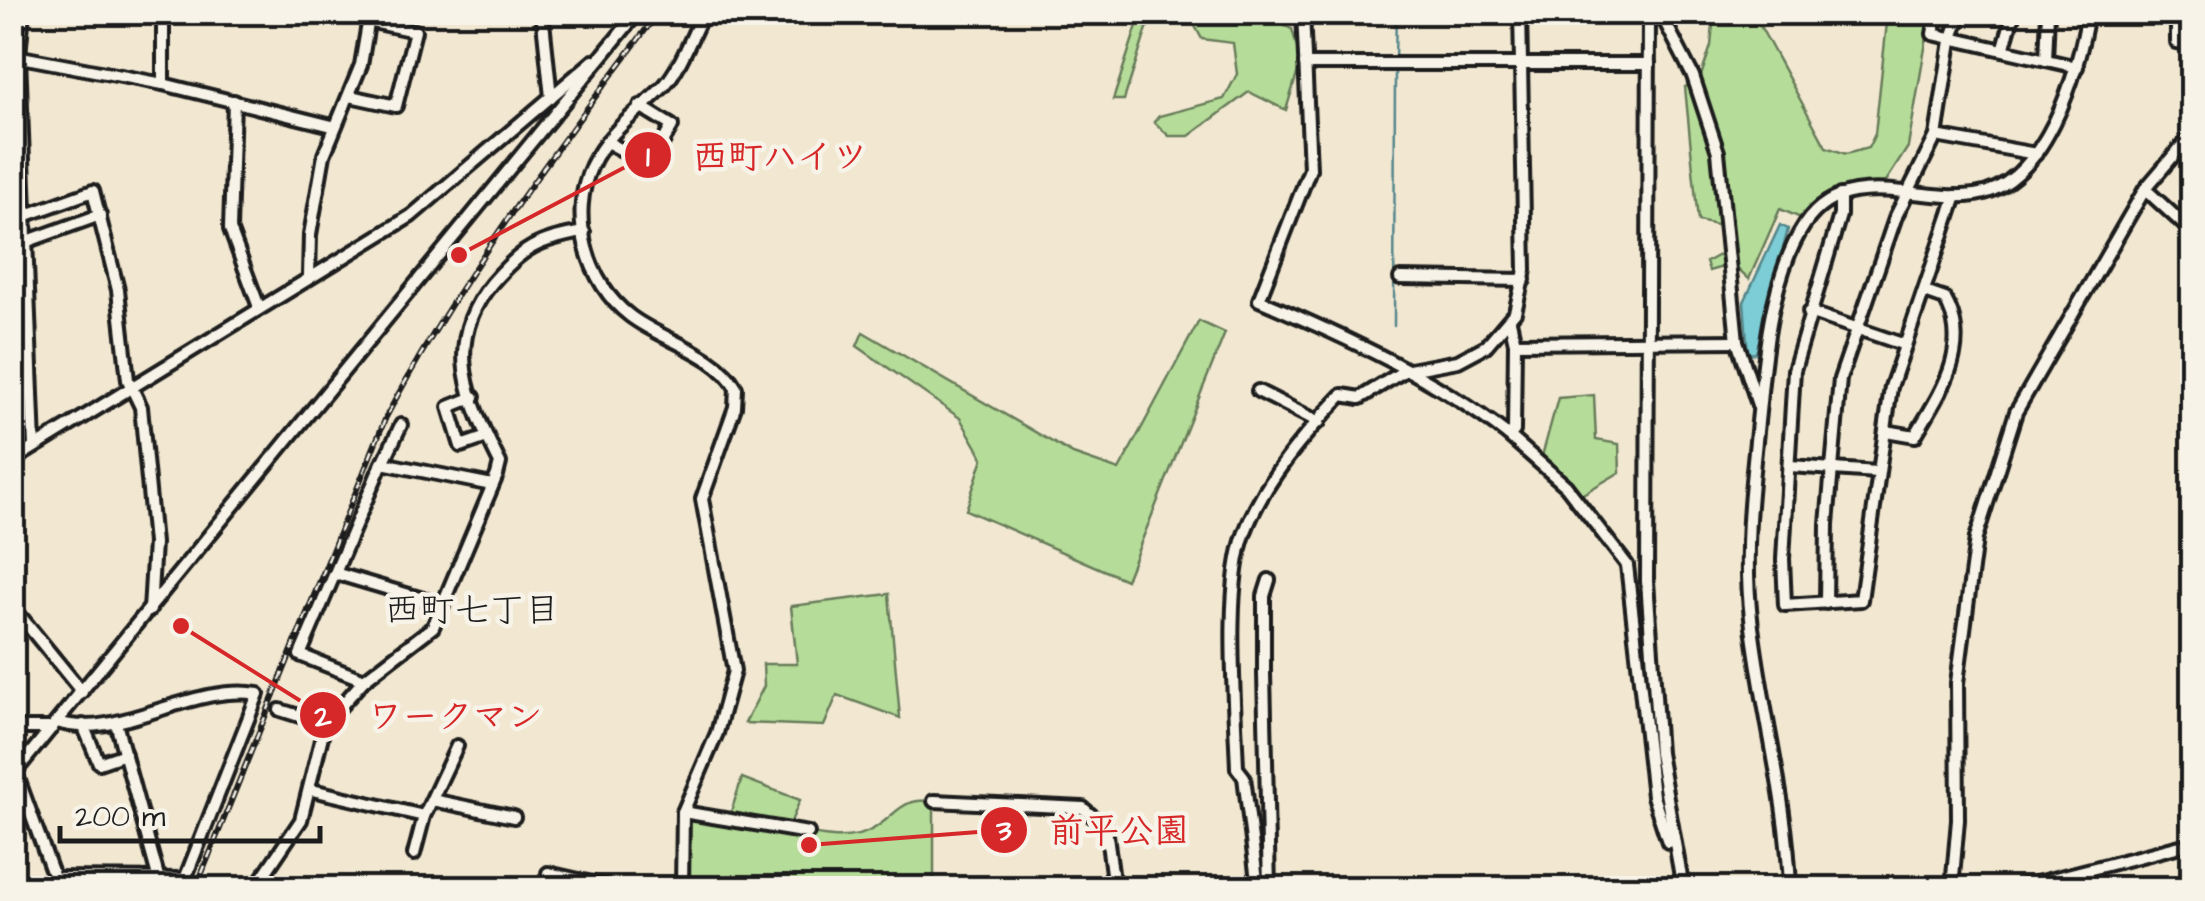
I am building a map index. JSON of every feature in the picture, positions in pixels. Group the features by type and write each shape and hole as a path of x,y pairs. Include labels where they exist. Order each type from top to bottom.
{"street":[{"path":"23,12 16,56 17,162 24,216 34,446"},
{"path":"163,12 163,84"},
{"path":"542,12 551,96"},
{"path":"12,728 55,724 116,723 174,702 258,694 186,879 56,883 14,774 55,724 150,610 638,12"},
{"path":"682,888 683,812 717,733 734,671 702,500 735,406 736,388 722,370 649,330 612,302 590,268 584,232 586,182 607,142 666,84 704,12"},
{"path":"1302,12 1310,169 1259,300 1473,407 1566,486 1627,565 1653,796 1682,887"},
{"path":"1258,888 1244,777 1237,768 1235,567 1244,534 1260,499 1342,396 1360,398 1404,371 1458,360 1486,346 1510,321 1524,280 1520,12"},
{"path":"1648,12 1647,582 1659,753 1682,887"},
{"path":"1660,12 1693,76 1718,152 1738,341 1760,411"},
{"path":"1937,12 1933,34 2077,67"},
{"path":"1826,602 1840,379 1906,192 1936,136 1951,41 1961,12"},
{"path":"2004,48 2014,12"},
{"path":"2046,60 2048,12"},
{"path":"1790,888 1789,848 1751,618 1747,546 1772,319 1792,248 1808,220 1840,195 1978,195 2010,182 2036,154 2077,67 2088,12"},
{"path":"2177,12 2178,42 2192,44"},
{"path":"309,276 310,235 332,126 350,96 369,17 416,32 396,106 350,96"},
{"path":"12,460 411,216 610,48"},
{"path":"16,56 163,84 332,126"},
{"path":"1305,64 1650,64"},
{"path":"234,101 230,229 259,307"},
{"path":"607,142 650,165 672,126 640,106"},
{"path":"1952,888 1958,820 1958,682 1976,538 2016,412 2145,188 2192,134"},
{"path":"1936,136 2036,154"},
{"path":"2145,188 2192,232"},
{"path":"24,216 93,191 118,290 122,351 141,407 154,543 150,610"},
{"path":"1840,195 1840,216 1808,312 1794,370 1782,559 1785,605 1862,600 1876,472 1891,387 1956,196"},
{"path":"25,242 100,215"},
{"path":"255,888 301,820 312,790 325,724 364,680 433,627 500,463 487,437 462,350 463,332 473,306 524,250 544,238 584,232"},
{"path":"1400,278 1524,280"},
{"path":"1886,431 1915,436 1950,374 1957,320 1945,299 1924,292"},
{"path":"1808,312 1905,345"},
{"path":"1508,435 1514,432 1515,343 1510,321"},
{"path":"1515,343 1738,341"},
{"path":"1258,391 1320,422"},
{"path":"474,398 449,407 462,446 487,437"},
{"path":"364,680 300,655 401,425"},
{"path":"383,463 492,484"},
{"path":"1790,466 1876,472"},
{"path":"338,574 443,605"},
{"path":"1269,580 1264,596 1264,674 1270,888"},
{"path":"12,606 82,692"},
{"path":"280,710 325,724"},
{"path":"116,723 159,880"},
{"path":"83,725 99,762 125,754"},
{"path":"414,854 424,816 457,746"},
{"path":"312,790 424,816"},
{"path":"432,800 514,817"},
{"path":"934,801 1084,808 1106,828 1114,888"},
{"path":"683,812 808,834"},
{"path":"2017,888 2117,859 2192,843"},
{"path":"548,874 614,888"}],"green space":[{"path":"1141,13 1152,13 1124,100 1113,100"},
{"path":"1188,13 1256,13 1292,29 1301,61 1286,110 1249,92 1189,136 1169,136 1154,122 1159,116 1224,99 1237,74 1233,43 1202,39"},
{"path":"1714,13 1753,13 1826,147 1846,154 1868,148 1875,134 1888,13 1931,13 1908,147 1885,183 1839,190 1803,219 1780,209 1749,279 1733,264 1709,271 1706,262 1724,252 1721,226 1698,221 1685,87 1700,79 1711,46"},
{"path":"1199,321 1225,333 1126,580 966,510 983,458 960,418 857,346 863,332 1073,454 1119,470"},
{"path":"1594,395 1596,440 1619,444 1620,472 1581,495 1541,460 1558,398"},
{"path":"889,594 900,718 837,695 824,726 745,723 764,686 763,664 797,664 791,606"},
{"path":"742,778 800,800 788,829 820,836 863,834 907,804 934,801 934,888 684,888 683,812 730,815"}],"water":[{"path":"1780,225 1788,229 1756,353 1748,354 1744,302"}],"waterway":[{"path":"1395,60 1396,12"},
{"path":"1394,326 1395,68"}],"railway":[{"path":"196,888 386,417 480,260 549,159 659,12"}],"place":[{"name":"西町ハイツ","path":"459,255"},
{"name":"ワークマン","path":"181,626"},
{"name":"前平公園","path":"809,845"}],"district":[{"name":"西町七丁目","path":"472,610"}]}
